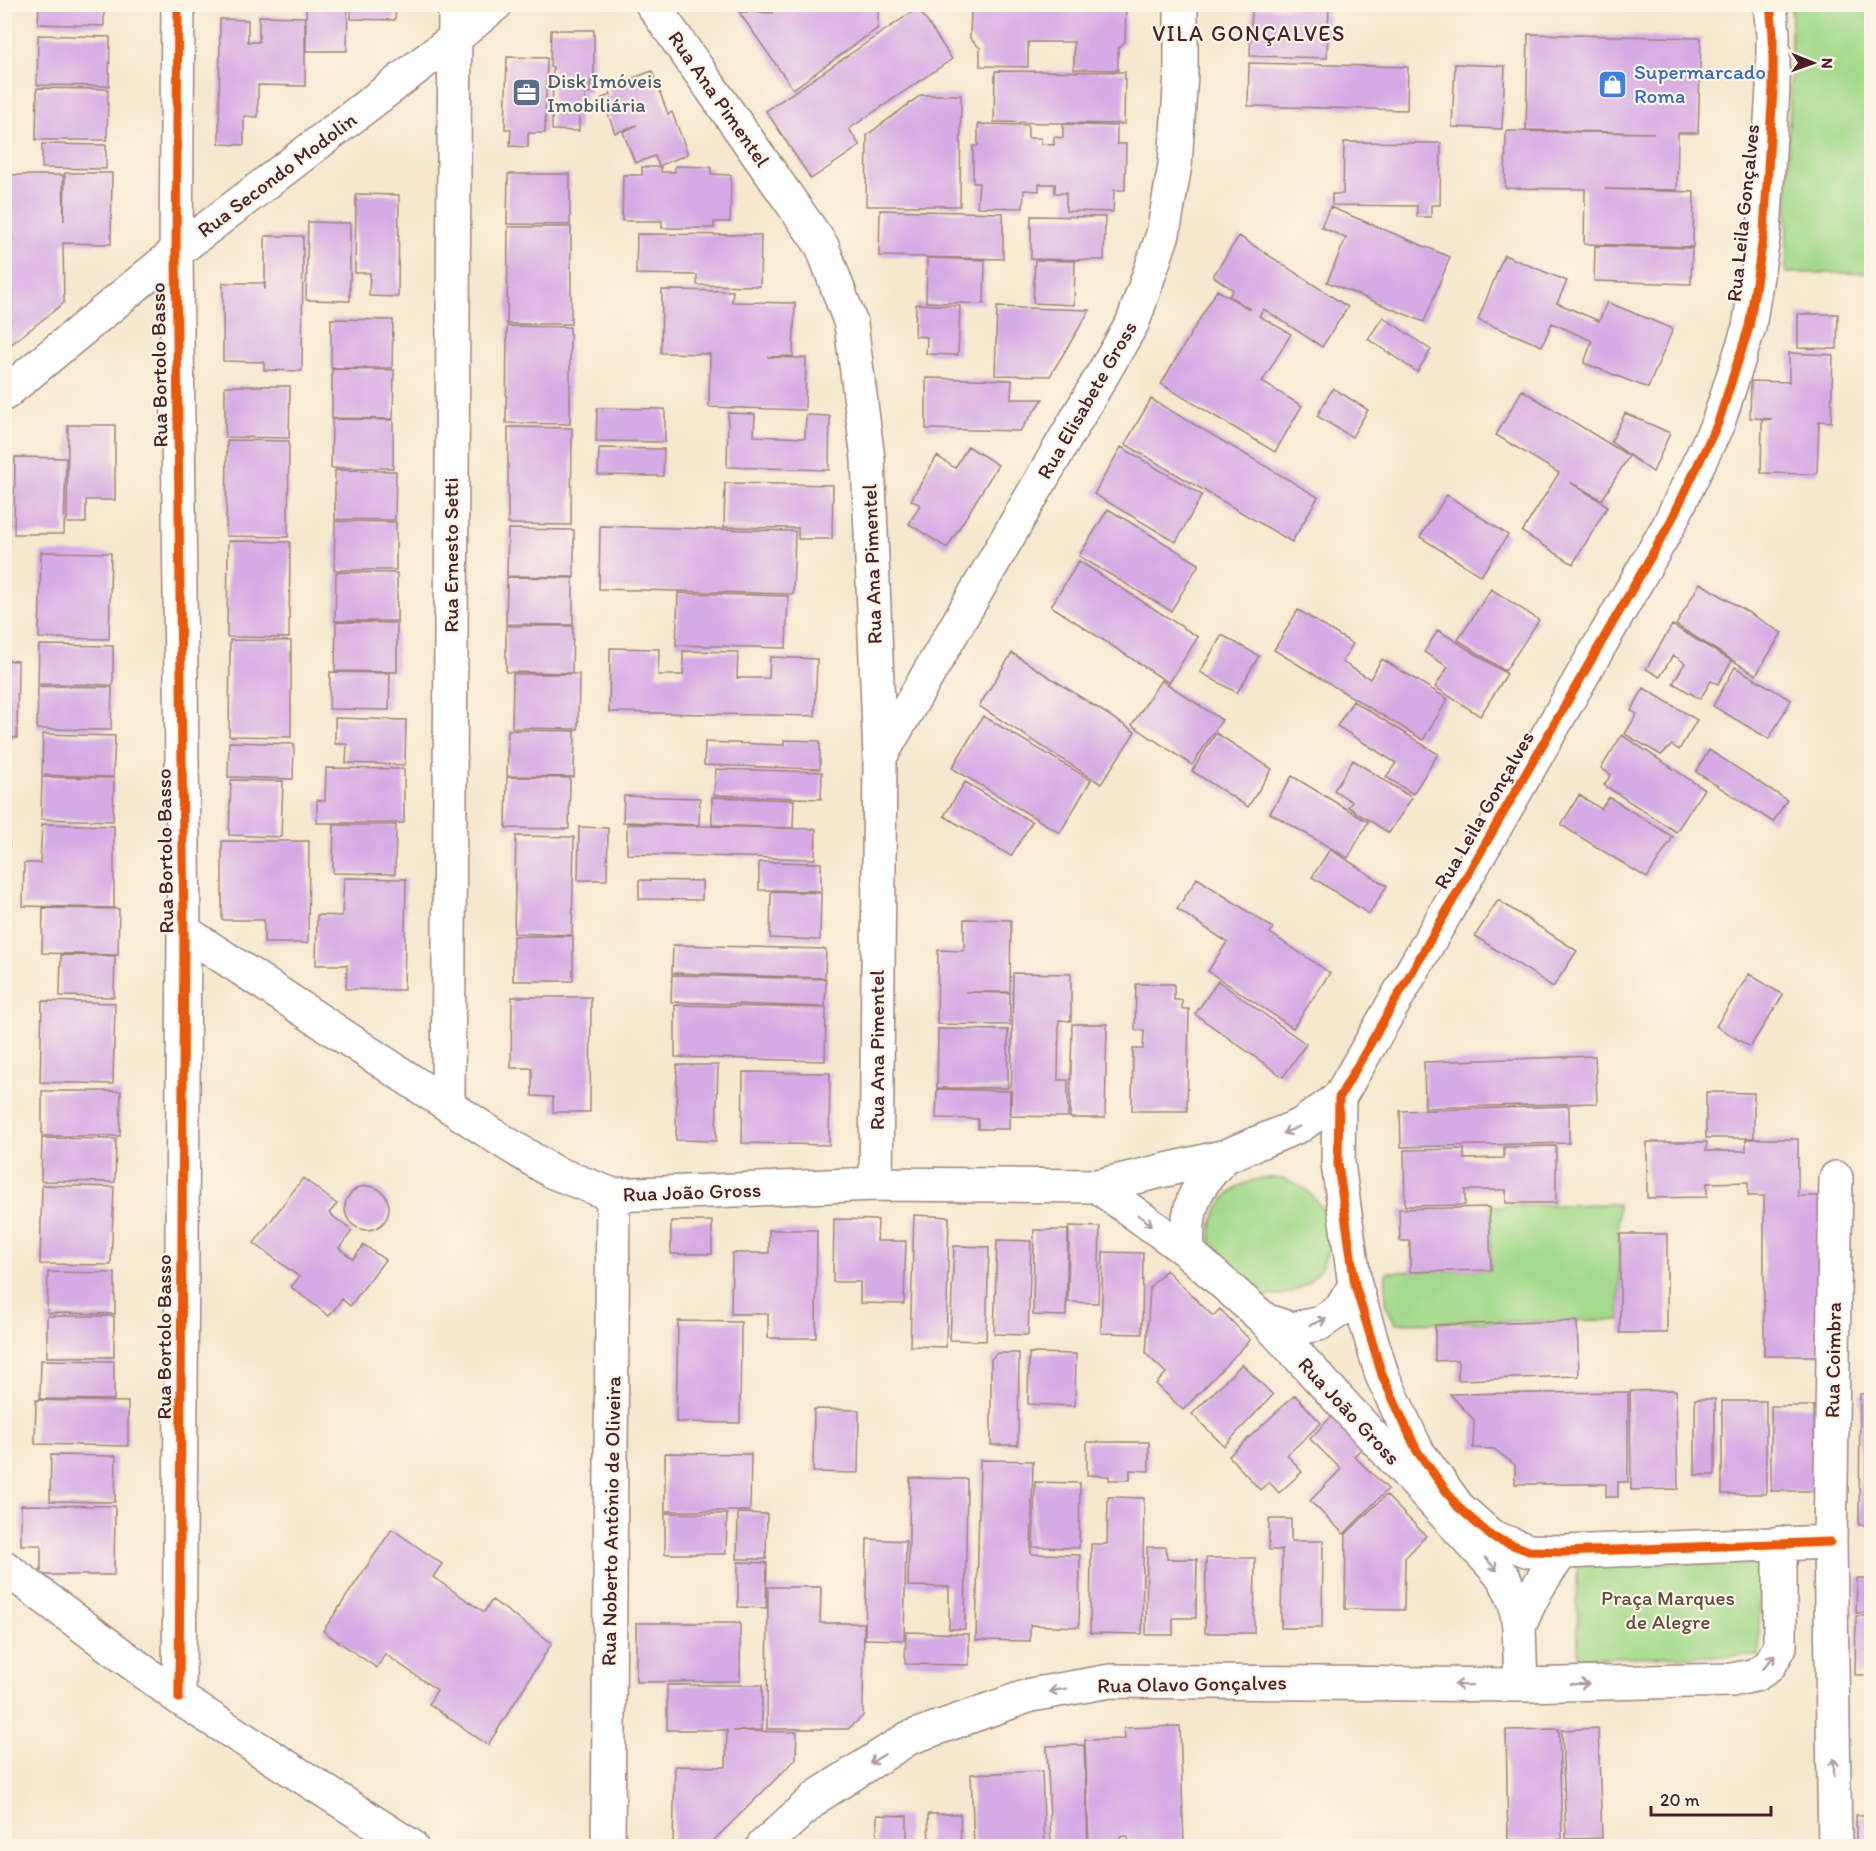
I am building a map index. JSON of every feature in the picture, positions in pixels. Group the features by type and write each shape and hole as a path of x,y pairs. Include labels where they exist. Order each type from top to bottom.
{"street":[{"name":"Rua Bortolo Basso","path":"178,4 176,252 184,931 179,1698"},
{"name":"Rua Ernesto Setti","path":"448,1105 455,4"},
{"name":"Rua Secondo Modolin","path":"4,394 176,252 454,39 496,4"},
{"name":"Rua Ana Pimentel","path":"652,4 822,246 851,324 868,459 880,758 876,1184"},
{"name":"Rua Elisabete Gross","path":"880,758 1134,322 1163,234 1175,165 1181,4"},
{"name":"Rua Leila Gonçalves","path":"1770,4 1773,34 1773,89 1764,232 1749,327 1718,423 1669,525 1339,1098 1338,1164 1355,1285 1382,1375 1417,1451 1458,1507 1492,1537 1529,1551 1563,1552 1780,1543"},
{"name":"Rua João Gross","path":"184,931 553,1172 614,1196 876,1184 1097,1186 1226,1156 1301,1125 1339,1098"},
{"path":"1188,1252 1186,1225 1194,1198 1207,1175 1226,1156"},
{"name":"Rua Coimbra","path":"1835,1846 1830,1542 1836,1178"},
{"name":"Rua João Gross","path":"1097,1186 1188,1252 1265,1320 1504,1578 1515,1602 1519,1627 1521,1685"},
{"name":"Rua Noberto Antônio de Oliveira","path":"608,1846 614,1196"},
{"path":"1265,1320 1291,1329 1319,1324 1341,1309 1355,1285"},
{"path":"1780,1543 1830,1542"},
{"name":"Rua Olavo Gonçalves","path":"763,1846 818,1796 909,1738 1031,1695 1110,1681 1521,1685 1732,1680 1755,1675 1769,1666 1780,1647 1780,1543"},
{"path":"1519,1627 1530,1598 1544,1575 1563,1552"},
{"path":"4,1566 179,1698 411,1846"}],"green space":[{"path":"1792,5 1871,5 1871,273 1786,273"},
{"path":"1270,1178 1293,1182 1312,1195 1325,1214 1329,1237 1325,1260 1312,1279 1293,1292 1270,1296 1247,1292 1228,1279 1215,1260 1211,1237 1215,1214 1228,1195 1247,1182"},
{"path":"1618,1204 1620,1320 1395,1323 1386,1305 1386,1272 1491,1270 1491,1206"},
{"name":"Praça Marques de Alegre","path":"1759,1562 1759,1656 1578,1657 1577,1564"}],"building":[{"path":"39,4 104,4 104,26 38,24"},
{"path":"306,4 348,4 347,51 306,51"},
{"path":"352,4 396,4 395,20 351,19"},
{"path":"742,4 770,4 770,11 742,10"},
{"path":"773,4 878,4 878,28 793,89 739,12 773,13"},
{"path":"1044,4 1124,4 1124,8 1044,6"},
{"path":"971,7 1126,10 1125,42 1118,48 1118,70 1074,69 1074,42 1028,42 1028,67 980,66 980,48 970,38"},
{"path":"1252,7 1329,8 1327,58 1250,56"},
{"path":"918,8 952,59 849,129 860,146 811,179 766,111"},
{"path":"259,16 305,17 305,86 258,85 258,117 244,116 244,145 219,144 220,19 248,20 248,42 259,42"},
{"path":"551,30 594,30 594,81 590,81 590,93 585,93 585,108 579,108 579,131 552,130"},
{"path":"1528,34 1701,38 1698,133 1678,133 1677,190 1604,189 1694,192 1693,247 1584,244 1585,189 1505,188 1506,131 1654,133 1526,130"},
{"path":"38,35 110,37 109,86 37,85"},
{"name":"Disk Imóveis Imobiliária","path":"507,57 547,58 545,133 528,133 528,147 510,146 511,129 505,129"},
{"path":"1249,63 1408,67 1407,110 1248,106"},
{"path":"1455,64 1505,66 1502,129 1452,127"},
{"path":"652,71 668,114 672,112 688,154 659,166 655,156 635,163 623,132 637,125 615,133 602,98 611,95 609,87"},
{"path":"995,71 1125,72 1124,124 994,122"},
{"path":"37,88 108,89 107,140 36,140"},
{"path":"921,95 961,95 960,206 866,206 867,135"},
{"path":"978,124 1028,125 1028,138 1041,138 1041,144 1054,145 1054,137 1063,138 1063,124 1117,126 1117,144 1126,144 1125,190 1114,190 1113,212 1066,211 1066,193 1055,193 1055,184 1039,184 1039,191 1024,190 1023,208 977,207 979,183 973,183 973,146 978,146"},
{"path":"1344,142 1441,143 1440,205 1431,205 1431,217 1417,217 1417,206 1332,205 1332,194 1343,194"},
{"path":"42,144 106,145 106,169 42,168"},
{"path":"675,166 711,167 711,174 731,175 730,222 714,222 714,228 662,228 662,221 622,221 623,175 642,175 642,167 661,167 661,172 675,172"},
{"path":"65,173 112,173 111,244 63,243 64,303 10,345 9,325 4,325 4,225 9,225 8,175 63,175 64,221"},
{"path":"508,174 570,174 570,225 507,224"},
{"path":"356,194 399,195 398,297 369,296 370,273 355,273"},
{"path":"1330,207 1450,257 1424,322 1327,282 1346,238 1321,227"},
{"path":"880,210 1003,213 1003,259 879,256"},
{"path":"1031,216 1105,217 1104,260 1031,259"},
{"path":"308,222 350,223 350,301 306,300"},
{"path":"508,227 571,227 571,324 507,324"},
{"path":"637,234 761,235 760,286 697,285 697,275 636,274"},
{"path":"265,236 303,236 302,371 264,370 264,362 223,361 223,283 264,283 265,290"},
{"path":"1239,236 1348,307 1322,347 1264,309 1259,316 1291,334 1262,382 1302,406 1275,452 1161,384 1217,290 1251,310 1229,296 1233,290 1213,276"},
{"path":"1595,246 1692,248 1691,284 1594,281"},
{"path":"1504,255 1567,281 1557,303 1599,321 1607,302 1673,329 1648,388 1584,363 1592,341 1552,323 1542,346 1478,320"},
{"path":"927,258 985,260 984,304 926,302"},
{"path":"1035,260 1075,261 1074,305 1033,303"},
{"path":"662,290 733,291 732,302 795,303 793,356 767,357 806,358 805,410 709,407 710,354 661,353"},
{"path":"916,304 960,306 958,355 926,354 927,337 915,336"},
{"path":"997,307 1090,310 1050,376 995,375"},
{"path":"1798,314 1838,314 1837,349 1798,348"},
{"path":"1383,317 1431,350 1417,372 1368,339"},
{"path":"331,319 393,320 392,368 331,368"},
{"path":"507,326 570,327 570,424 506,423"},
{"path":"1789,353 1833,355 1831,422 1819,421 1817,474 1761,473 1762,420 1773,419 1750,418 1751,381 1789,382"},
{"path":"332,369 394,370 393,419 332,418"},
{"path":"926,378 1012,380 1011,399 1043,399 1020,431 926,429"},
{"path":"225,386 290,386 289,438 225,437"},
{"path":"1333,388 1368,410 1352,437 1317,416"},
{"path":"1522,390 1629,456 1602,500 1570,482 1608,506 1573,564 1522,532 1559,473 1496,435"},
{"path":"1151,399 1318,497 1292,542 1125,444"},
{"path":"597,408 665,409 665,442 596,441"},
{"path":"728,413 755,414 754,436 805,438 806,415 830,416 829,470 727,467"},
{"path":"1625,413 1670,433 1653,472 1611,442"},
{"path":"332,419 393,420 393,468 331,468"},
{"path":"68,425 115,425 115,500 86,500 86,523 67,523"},
{"path":"508,427 572,428 571,525 508,524"},
{"path":"227,440 289,441 288,537 226,536"},
{"path":"968,446 998,465 947,548 909,524 920,505 911,500 937,456 955,468"},
{"path":"1121,447 1202,495 1176,542 1094,494"},
{"path":"599,448 664,449 663,476 598,475"},
{"path":"15,457 66,458 64,534 14,534"},
{"path":"335,470 396,471 395,520 335,519"},
{"path":"725,483 833,485 832,539 798,539 798,528 724,527"},
{"path":"1447,495 1508,535 1481,576 1420,537"},
{"path":"4,500 10,500 9,580 4,580"},
{"path":"1108,509 1199,564 1171,611 1079,556"},
{"path":"335,521 396,522 396,570 334,570"},
{"path":"600,526 795,531 793,594 599,589"},
{"path":"508,529 574,530 574,577 507,576"},
{"path":"228,541 290,542 289,638 227,637"},
{"path":"41,552 111,553 109,639 39,638"},
{"path":"1079,561 1198,637 1169,683 1051,606"},
{"path":"336,572 397,573 397,621 335,621"},
{"path":"507,577 573,578 573,625 506,624"},
{"path":"1700,583 1782,633 1756,675 1676,625"},
{"path":"1491,589 1539,620 1505,671 1458,640"},
{"path":"678,593 788,596 786,648 676,645"},
{"path":"1298,610 1353,644 1342,662 1370,679 1382,659 1448,699 1423,740 1274,650"},
{"path":"336,622 397,623 397,672 335,671"},
{"path":"1672,625 1732,661 1718,684 1711,681 1700,699 1673,683 1685,663 1673,655 1660,677 1646,669"},
{"path":"506,626 573,626 572,673 506,672"},
{"path":"1438,630 1507,674 1480,716 1435,687 1448,667 1424,652"},
{"path":"1222,635 1259,656 1237,693 1200,672"},
{"path":"230,640 291,641 291,737 229,736"},
{"path":"39,645 113,646 113,685 38,684"},
{"path":"610,648 659,649 658,675 683,675 683,651 738,652 737,678 769,678 770,657 817,659 815,716 609,712"},
{"path":"1012,653 1135,732 1101,784 979,706"},
{"path":"4,660 18,661 17,738 4,737"},
{"path":"1735,667 1791,700 1769,739 1713,706"},
{"path":"330,672 390,673 389,710 329,709"},
{"path":"513,674 579,674 578,729 512,728"},
{"path":"1161,680 1222,720 1192,765 1132,725"},
{"path":"38,686 112,687 111,730 37,729"},
{"path":"1644,688 1697,720 1679,750 1672,745 1661,755 1625,734 1637,714 1631,710"},
{"path":"1353,701 1438,754 1413,794 1386,777 1396,763 1337,726"},
{"path":"983,716 1091,780 1060,833 952,768"},
{"path":"335,718 406,720 405,765 346,763 347,744 335,744"},
{"path":"508,730 575,731 574,777 507,776"},
{"path":"1216,733 1272,769 1248,807 1192,771"},
{"path":"43,734 115,736 113,777 42,775"},
{"path":"1622,735 1704,789 1676,832 1604,785 1611,775 1601,768"},
{"path":"784,740 820,741 820,769 704,765 705,742 784,745"},
{"path":"229,742 294,744 293,779 228,777"},
{"path":"1709,750 1787,800 1773,822 1696,772"},
{"path":"1353,760 1412,798 1389,833 1348,807 1352,802 1334,790"},
{"path":"326,768 404,769 404,823 317,823 317,800 325,801"},
{"path":"716,769 822,772 821,799 714,795"},
{"path":"1292,776 1368,822 1348,858 1270,813"},
{"path":"42,777 114,778 113,821 41,819"},
{"path":"507,777 570,778 569,829 506,828"},
{"path":"231,780 283,781 281,837 229,835"},
{"path":"965,782 1032,822 1011,856 944,816"},
{"path":"1579,795 1601,809 1609,797 1673,837 1647,878 1561,825"},
{"path":"624,796 700,798 699,825 623,822"},
{"path":"712,797 794,800 793,828 712,825"},
{"path":"42,824 114,826 114,908 23,906 24,863 40,863"},
{"path":"627,824 816,829 815,859 627,854"},
{"path":"334,825 396,825 395,874 333,873"},
{"path":"579,827 608,828 607,880 578,880"},
{"path":"516,836 574,837 572,935 514,933"},
{"path":"4,841 9,841 8,895 4,894"},
{"path":"222,841 309,841 308,943 264,943 264,920 222,920"},
{"path":"1330,849 1387,886 1369,914 1312,877"},
{"path":"759,862 821,863 821,891 759,890"},
{"path":"344,878 406,879 404,990 346,989 347,965 316,965 317,915 342,916"},
{"path":"1197,878 1273,928 1270,933 1330,973 1293,1028 1208,971 1227,942 1177,909"},
{"path":"639,880 702,881 702,900 639,899"},
{"path":"771,891 821,893 820,940 770,938"},
{"path":"1498,900 1577,951 1553,987 1475,936"},
{"path":"43,908 119,909 118,955 42,953"},
{"path":"964,919 1011,920 1010,992 965,992 1010,993 1010,1025 937,1024 938,950 964,951"},
{"path":"513,936 573,936 573,981 513,981"},
{"path":"673,945 826,949 825,978 672,973"},
{"path":"61,955 115,956 114,997 60,996"},
{"path":"1013,973 1071,974 1071,1021 1059,1020 1058,1080 1068,1080 1068,1117 1011,1116"},
{"path":"1749,974 1783,995 1750,1047 1716,1026"},
{"path":"672,975 826,979 825,1007 671,1002"},
{"path":"1218,981 1306,1044 1283,1077 1195,1014"},
{"path":"1136,984 1174,984 1174,1000 1182,1000 1182,1009 1189,1009 1187,1111 1132,1111 1133,1049 1143,1049 1144,1030 1135,1030"},
{"path":"512,997 591,997 590,1112 553,1112 553,1097 532,1096 532,1068 511,1068"},
{"path":"42,1001 115,1003 113,1084 40,1082"},
{"path":"675,1005 826,1008 825,1061 675,1057"},
{"path":"1072,1024 1107,1024 1105,1118 1070,1118"},
{"path":"938,1029 1008,1030 1008,1088 937,1088"},
{"path":"1595,1056 1597,1103 1425,1108 1424,1062"},
{"path":"677,1065 718,1065 716,1141 676,1140"},
{"path":"743,1072 830,1073 829,1145 742,1143"},
{"path":"937,1089 1010,1091 1009,1129 978,1129 978,1119 936,1118"},
{"path":"42,1091 121,1091 120,1136 42,1136"},
{"path":"1706,1092 1754,1093 1754,1138 1706,1138"},
{"path":"1569,1106 1569,1143 1401,1147 1400,1111"},
{"path":"42,1138 116,1139 115,1182 41,1181"},
{"path":"1746,1139 1798,1139 1798,1196 1822,1196 1822,1356 1764,1356 1764,1196 1748,1196 1748,1182 1707,1183 1707,1197 1647,1198 1647,1142 1707,1142 1706,1151 1746,1151"},
{"path":"1556,1146 1556,1203 1506,1203 1506,1190 1465,1190 1465,1205 1405,1206 1404,1150 1464,1149 1464,1159 1504,1158 1504,1147"},
{"path":"303,1178 337,1204 329,1213 352,1231 339,1248 353,1259 364,1245 385,1260 350,1306 342,1299 329,1316 291,1287 299,1277 254,1243"},
{"path":"42,1185 114,1187 111,1265 40,1264"},
{"path":"367,1186 382,1193 389,1208 382,1223 367,1230 352,1223 345,1208 352,1193"},
{"path":"1489,1207 1491,1270 1410,1272 1410,1241 1400,1241 1399,1209"},
{"path":"914,1215 949,1217 946,1347 910,1346"},
{"path":"834,1219 878,1220 877,1241 906,1241 904,1304 860,1303 860,1282 833,1282"},
{"path":"671,1221 712,1221 712,1254 671,1254"},
{"path":"1069,1226 1100,1227 1098,1303 1068,1302"},
{"path":"769,1230 817,1230 816,1338 768,1338 768,1314 731,1314 732,1253 769,1253"},
{"path":"1034,1230 1068,1230 1066,1316 1033,1315"},
{"path":"1620,1234 1667,1234 1667,1333 1620,1333"},
{"path":"997,1240 1031,1241 1028,1335 994,1334"},
{"path":"954,1246 989,1247 986,1341 950,1340"},
{"path":"1103,1252 1143,1253 1142,1334 1101,1333"},
{"path":"1166,1270 1213,1316 1220,1309 1250,1340 1183,1410 1156,1384 1166,1373 1146,1354 1150,1287"},
{"path":"48,1272 115,1273 115,1314 47,1313"},
{"path":"47,1316 114,1316 114,1357 47,1357"},
{"path":"678,1321 741,1322 740,1423 676,1422"},
{"path":"1577,1321 1579,1376 1458,1380 1458,1360 1435,1361 1435,1325"},
{"path":"997,1353 1019,1353 1018,1445 991,1445 991,1359"},
{"path":"1029,1353 1076,1354 1075,1406 1028,1404"},
{"path":"41,1360 114,1361 114,1400 40,1399"},
{"path":"1242,1364 1273,1395 1224,1446 1192,1414"},
{"path":"1676,1390 1678,1489 1631,1490 1630,1391"},
{"path":"1628,1392 1628,1482 1618,1482 1618,1497 1606,1497 1606,1484 1515,1484 1515,1465 1494,1449 1473,1448 1474,1420 1450,1394"},
{"path":"1860,1394 1872,1394 1872,1525 1859,1525"},
{"path":"1295,1395 1321,1423 1287,1455 1302,1472 1279,1493 1269,1482 1260,1490 1229,1456"},
{"path":"1695,1399 1715,1399 1715,1475 1695,1475"},
{"path":"36,1400 128,1402 128,1446 35,1444"},
{"path":"1722,1401 1766,1401 1766,1494 1722,1494"},
{"path":"1771,1406 1814,1406 1815,1491 1771,1491"},
{"path":"814,1409 859,1410 858,1473 813,1472"},
{"path":"1332,1416 1363,1447 1354,1456 1388,1489 1344,1534 1310,1501 1341,1469 1310,1439"},
{"path":"1087,1442 1149,1442 1149,1471 1130,1470 1130,1480 1109,1480 1109,1476 1087,1475"},
{"path":"665,1453 751,1454 750,1511 665,1511"},
{"path":"51,1455 116,1456 115,1502 50,1501"},
{"path":"980,1460 1033,1461 1031,1554 1080,1555 1079,1627 1030,1625 1030,1641 976,1640"},
{"path":"910,1478 967,1479 965,1629 949,1629 949,1587 908,1586"},
{"path":"1035,1482 1080,1483 1079,1548 1033,1547"},
{"path":"1386,1495 1426,1536 1405,1558 1404,1610 1345,1609 1346,1534"},
{"path":"1108,1497 1144,1498 1142,1634 1090,1633 1091,1544 1107,1544"},
{"path":"21,1505 115,1506 114,1575 41,1575 41,1545 21,1545"},
{"path":"665,1513 727,1514 726,1554 665,1554"},
{"path":"738,1513 767,1514 766,1559 737,1559"},
{"path":"1269,1519 1291,1519 1291,1541 1323,1541 1322,1628 1281,1628 1282,1550 1269,1550"},
{"path":"392,1529 442,1564 433,1577 484,1612 492,1600 552,1643 488,1745 429,1704 437,1690 385,1654 377,1668 323,1631"},
{"path":"867,1539 906,1541 904,1640 865,1639"},
{"path":"1147,1547 1166,1547 1167,1559 1197,1559 1196,1618 1173,1618 1173,1635 1146,1635"},
{"path":"1206,1558 1255,1558 1254,1633 1205,1633"},
{"path":"738,1562 767,1563 766,1608 738,1607"},
{"path":"1857,1578 1872,1578 1872,1613 1856,1613"},
{"path":"768,1587 821,1587 820,1623 864,1623 863,1716 848,1729 767,1729"},
{"path":"1856,1616 1872,1616 1872,1675 1855,1675"},
{"path":"636,1623 740,1623 740,1681 636,1682"},
{"path":"906,1632 969,1634 969,1665 905,1664"},
{"path":"667,1685 762,1685 762,1730 733,1731 797,1732 796,1759 709,1845 673,1846 675,1766 726,1767 727,1730 667,1730"},
{"path":"1180,1726 1184,1846 1128,1846 1128,1836 1120,1837 1121,1846 1089,1846 1085,1740 1125,1739 1124,1728"},
{"path":"1598,1728 1602,1838 1566,1839 1562,1730"},
{"path":"1559,1729 1562,1839 1508,1840 1506,1730"},
{"path":"1084,1745 1088,1846 1051,1846 1047,1746"},
{"path":"1042,1771 1045,1846 974,1846 971,1774"},
{"path":"928,1814 960,1814 961,1846 929,1846"},
{"path":"877,1815 907,1816 907,1846 877,1846"},
{"path":"1856,1815 1872,1815 1872,1846 1856,1846"}],"cycle path":[{"path":"178,4 176,252 184,931 179,1698"},
{"path":"1770,4 1773,34 1773,89 1764,232 1749,327 1718,423 1669,525 1339,1098 1338,1164 1355,1285 1382,1375 1417,1451 1458,1507 1492,1537 1529,1551 1563,1552 1830,1542"}],"place":[{"name":"Supermarcado Roma","path":"1613,84"},
{"name":"Disk Imóveis Imobiliária","path":"526,93"}],"district":[{"name":"VILA GONÇALVES","path":"1249,33"}]}
